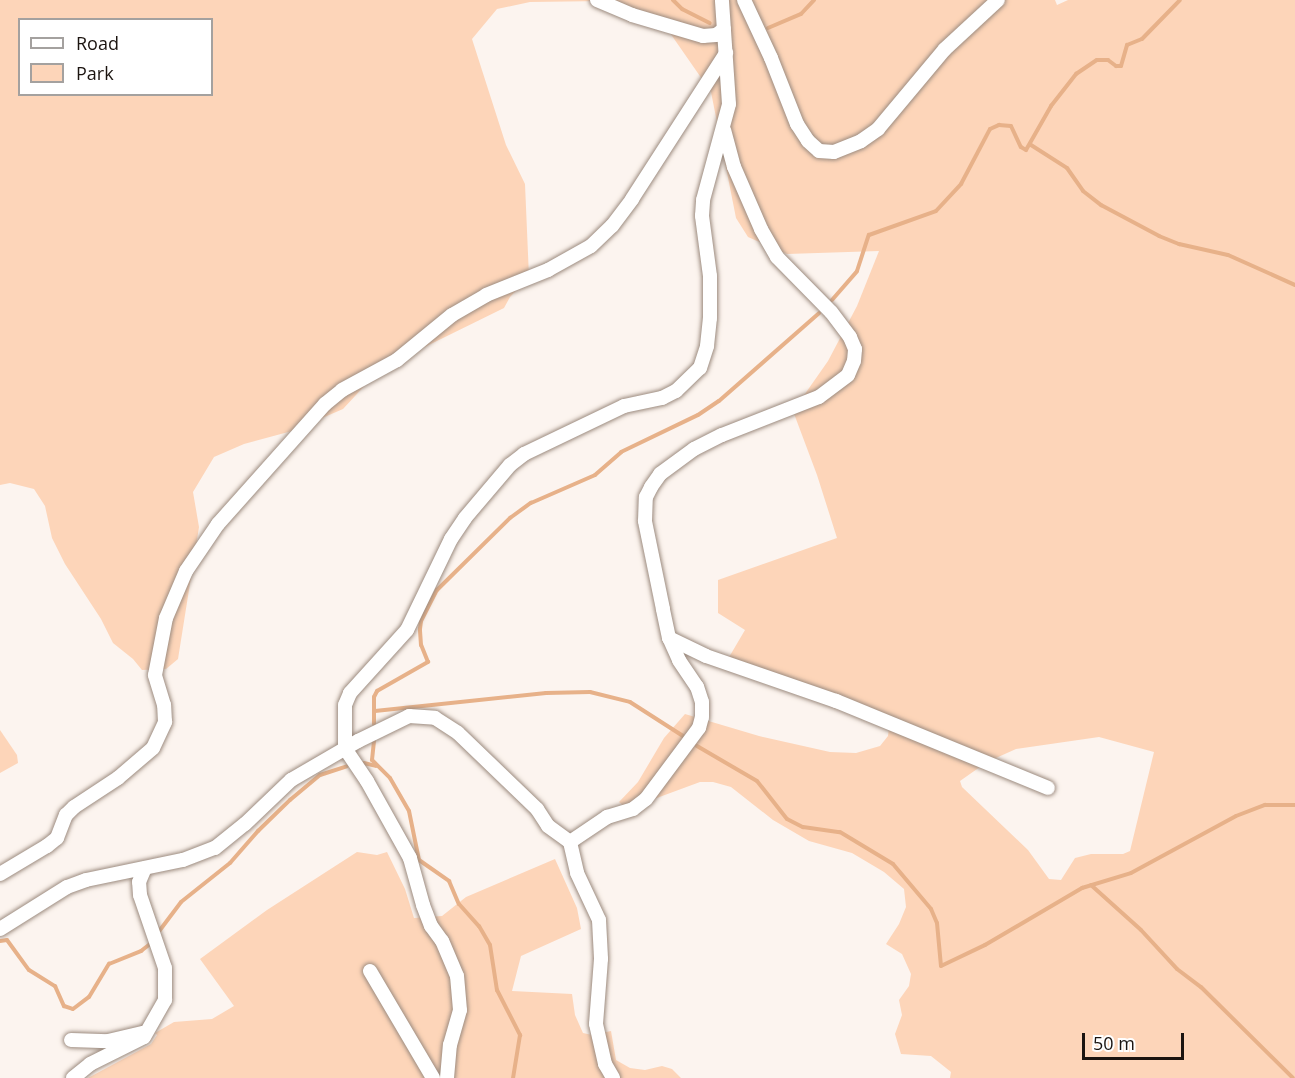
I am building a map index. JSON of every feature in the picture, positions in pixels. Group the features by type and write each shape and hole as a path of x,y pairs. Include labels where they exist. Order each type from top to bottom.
{"street":[{"path":"597,0 703,36 716,34 724,28"},
{"path":"447,1078 450,1045 460,1010 457,976 442,940 431,926 410,858 367,781 345,748 343,715 350,693 407,630 451,539 465,518 510,465 524,454 624,406 662,398 676,392 700,368 707,346 710,318 710,276 702,216 703,200 707,179 724,130 729,104 722,0"},
{"path":"744,0 771,58 796,124 808,141 819,150 834,152 861,141 878,129 945,50 998,0"},
{"path":"0,874 57,838 66,815 74,807 118,778 153,748 165,722 164,705 155,675 166,618 186,571 218,524 325,404 342,390 397,360 452,315 486,295 548,270 598,239 612,226 632,199 726,53"},
{"path":"570,842 607,817 633,809 646,799 699,728 702,717 702,702 669,638 645,522 646,497 651,487 660,474 694,449 722,435 819,397 848,375 854,361 855,349 850,337 831,312 777,257 760,229 734,167 724,130"},
{"path":"669,638 706,656 836,701 1048,788"},
{"path":"0,929 67,887 108,874 183,860 215,848 245,824 291,780 345,748 409,716 435,718 458,733 537,809 548,826 570,842 577,873 599,920 602,940 596,1023 602,1054 613,1078"},
{"path":"73,1078 90,1064 136,1043 148,1032 165,1000 165,968 140,895 139,882 145,868"},
{"path":"370,971 433,1078"},
{"path":"71,1040 108,1041 148,1032"}],"green space":[{"path":"0,0 1055,0 1057,5 1068,0 1295,0 1295,1078 950,1078 951,1072 931,1056 901,1054 895,1034 902,1015 899,1000 909,986 911,974 902,954 886,944 899,924 906,907 904,889 884,872 852,853 809,841 773,820 731,787 713,782 700,782 627,809 619,802 638,782 664,738 685,714 759,736 830,752 856,753 880,746 888,736 890,718 725,664 745,630 718,613 718,580 837,538 793,411 828,361 857,306 879,251 787,254 748,237 736,218 711,92 670,33 605,1 530,2 497,9 472,39 506,145 525,184 529,277 510,297 504,308 380,369 343,409 292,431 244,444 214,457 193,492 199,527 178,659 166,669 142,670 133,659 113,643 101,619 65,564 52,538 45,506 34,489 10,483 0,485","holes":["1099,737 1154,752 1130,851 1123,854 1091,854 1075,858 1061,880 1049,879 1028,850 962,787 960,781 987,762 1016,749"]},
{"path":"0,730 17,755 18,763 0,773"},
{"path":"357,852 377,855 387,852 405,889 414,918 442,916 466,897 555,859 577,908 581,929 521,956 512,991 572,994 575,1015 583,1033 592,1035 611,1031 616,1060 630,1068 645,1070 662,1066 672,1069 681,1078 88,1078 151,1044 157,1035 155,1033 174,1022 212,1019 234,1006 200,959 267,910"}],"waterway":[{"path":"673,0 682,9 710,23"},
{"path":"768,28 801,14 814,0"},
{"path":"832,300 857,271 869,235 936,211 961,184 990,129 999,125 1011,126 1021,147 1026,150 1051,106 1076,74 1097,60 1108,60 1116,66 1121,66 1127,45 1142,39 1180,0"},
{"path":"1031,145 1067,168 1083,191 1101,205 1159,236 1179,244 1228,255 1295,285"},
{"path":"374,724 374,697 377,691 428,662 421,645 420,629 421,621 437,590 510,518 531,503 595,475 621,452 698,415 719,401 819,313"},
{"path":"375,711 546,693 590,692 630,702 683,736"},
{"path":"374,741 372,760 390,778 409,811 419,860 449,881 459,904 479,926 490,945 497,990 520,1035 513,1078"},
{"path":"697,746 757,781 787,819 803,827 840,832 893,864 931,909 937,923 941,966 985,945 1082,888 1131,873 1236,816 1265,805 1295,805"},
{"path":"364,763 376,766"},
{"path":"160,930 181,902 230,863 290,800 320,775 347,766"},
{"path":"1091,885 1141,930 1177,969 1201,987 1293,1078"},
{"path":"0,941 7,940 29,970 55,986 64,1006 73,1009 89,997 109,964 141,951 150,944"}]}
